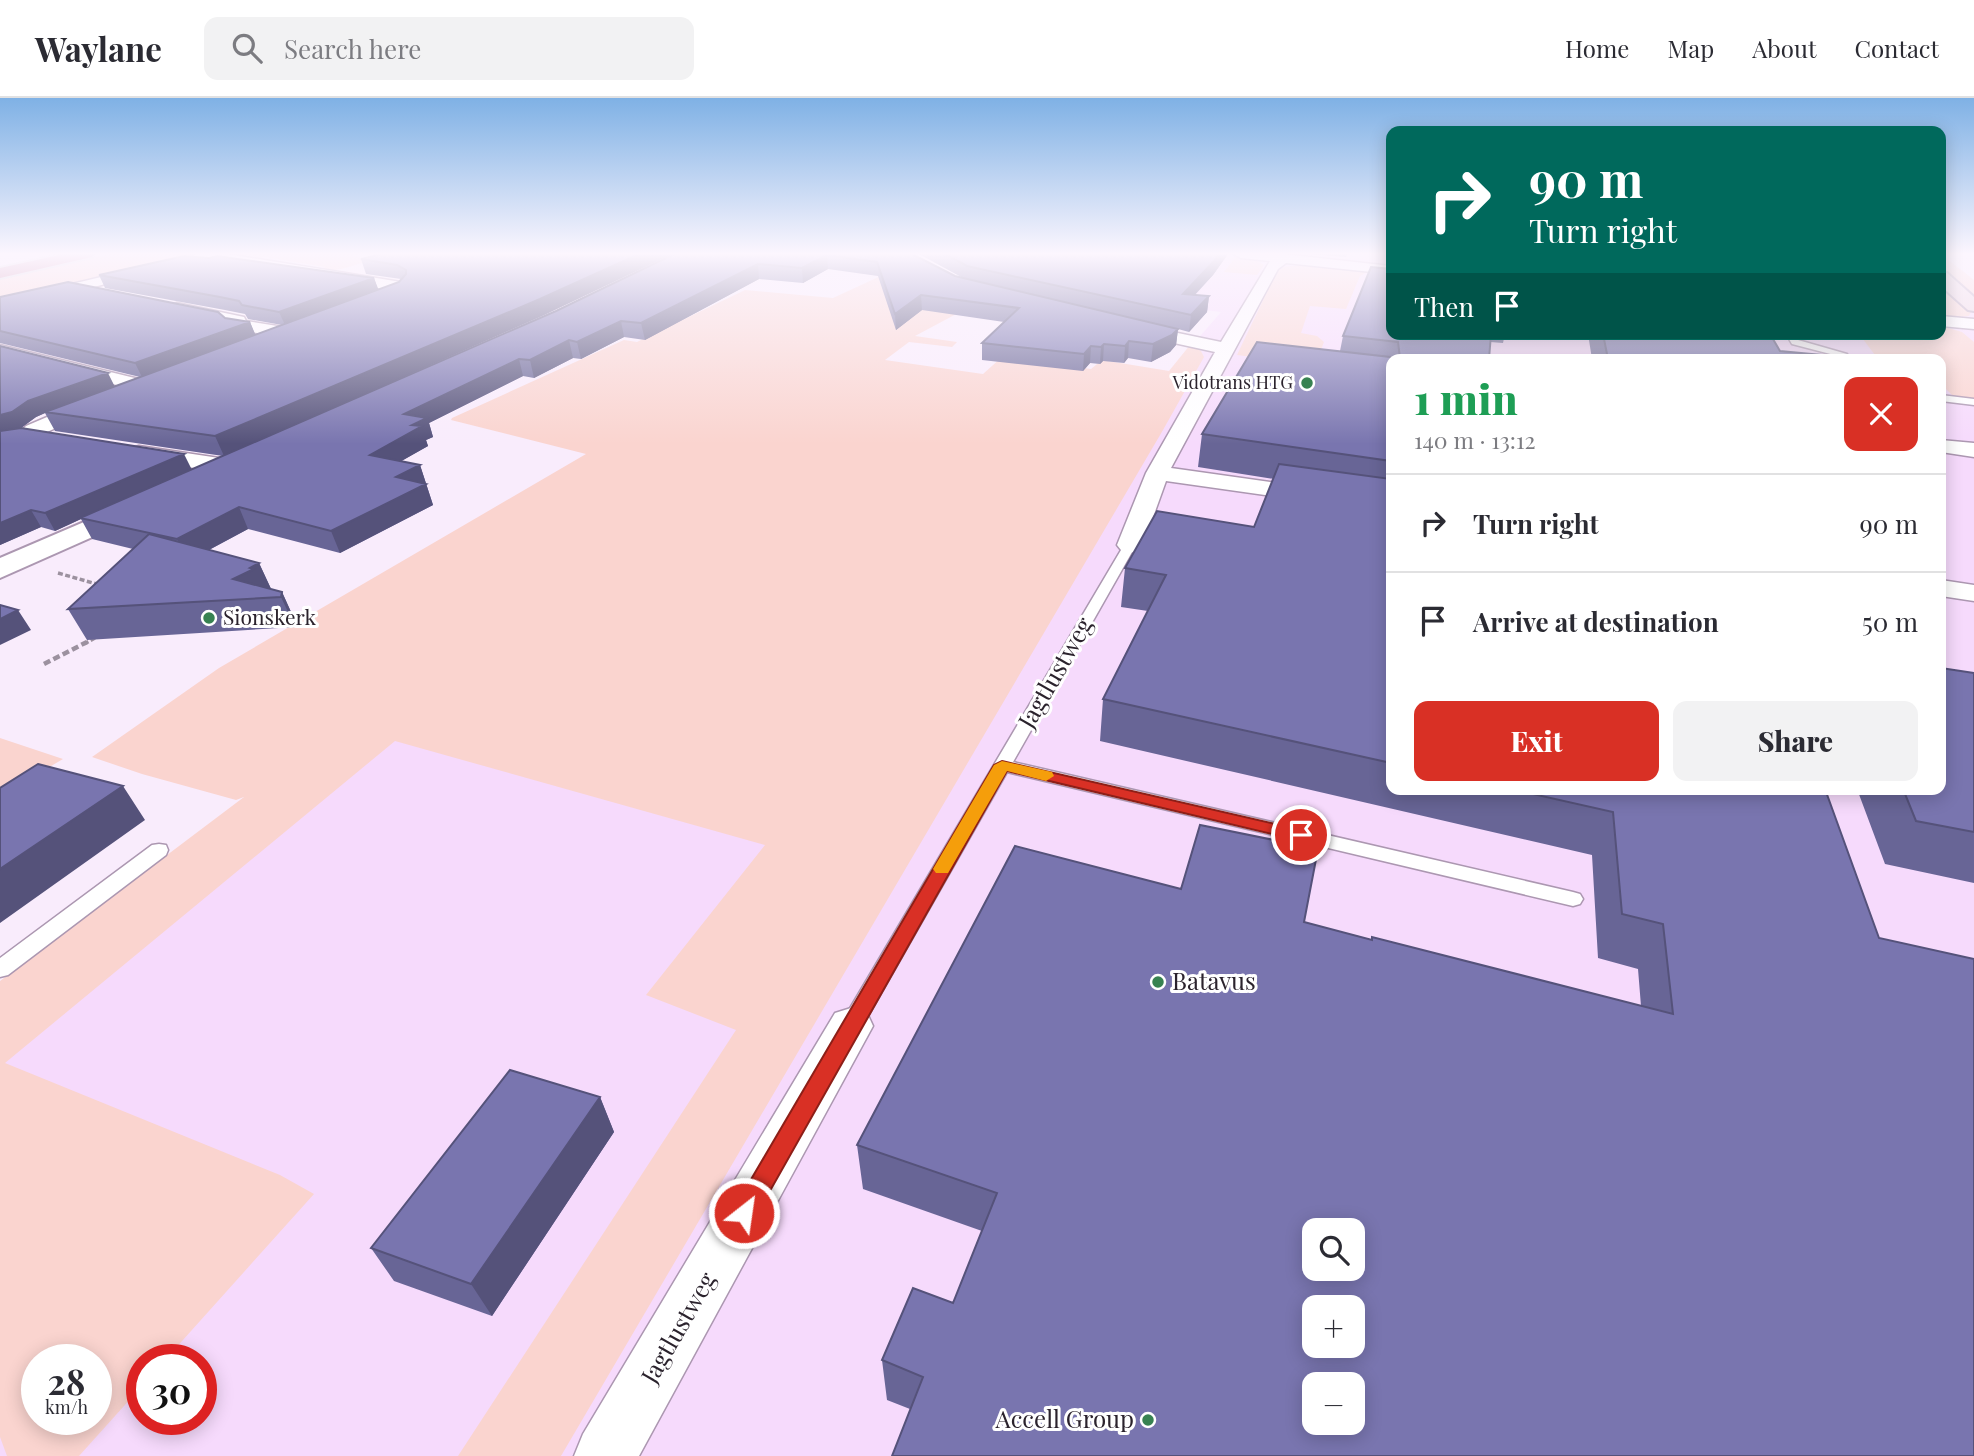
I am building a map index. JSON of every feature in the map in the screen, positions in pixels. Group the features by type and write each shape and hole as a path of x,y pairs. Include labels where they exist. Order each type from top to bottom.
{"street":[{"path":"221,317 238,321 237,326 290,330 245,347"},
{"path":"1130,545 1157,473 1243,317"},
{"path":"1946,321 1974,324"},
{"path":"1109,322 1202,345 1245,362"},
{"path":"0,350 147,383 44,423 33,430 39,438 65,442"},
{"path":"0,441 35,434"},
{"path":"1946,447 1974,450"},
{"path":"117,450 235,462"},
{"path":"190,483 235,462"},
{"path":"1157,473 1386,505"},
{"path":"8,565 153,500"},
{"path":"1946,589 1974,593"},
{"name":"Jagtlustweg","path":"606,1456 851,1026"}],"lane":[{"path":"1794,340 1842,354"},
{"path":"1946,399 1974,402"},
{"name":"Jagtlustweg","path":"851,1026 1130,545"},
{"path":"1002,765 1573,899"},
{"path":"0,969 159,850"}],"path":[{"path":"8,565 110,587"},
{"path":"44,664 99,636"}],"shaded area":[{"path":"688,317 950,317 915,336 957,342 952,347 909,342 885,360 983,374 1002,357 1091,369 1102,360 1169,371 1190,345 1201,351 1204,357 561,1456 458,1456 736,1030 646,995 765,845 395,741 5,1063 280,1175 314,1194 179,1344 126,1344 126,1404 112,1419 112,1344 21,1344 21,1435 98,1435 79,1456 7,1456 0,1437 0,981 244,797 236,800 92,757 219,668 586,454 451,420 624,340 637,342"},
{"path":"1216,317 1386,317 1386,340 1946,340 1946,317 1974,317 1974,1456 0,1456 0,1065 401,728 1138,408"},
{"path":"1255,317 1306,317 1301,333 1317,336 1324,342 1315,365 1237,355"},
{"path":"1946,327 1962,332 1974,342 1974,399 1954,397 1946,389 1946,354 1874,354 1864,340 1946,340"},
{"path":"0,738 63,759 0,796"}],"building":[{"path":"0,317 224,317 250,322 135,363 0,331"},
{"path":"303,317 496,317 215,436 45,412"},
{"path":"541,317 652,317 641,323 621,321 577,342 569,340 530,360 519,359 404,414 427,418 412,425 422,426 370,455 420,465 396,477 426,484 331,531 239,507 177,539 80,518"},
{"path":"1009,317 1129,317 1178,329 1153,344 1129,341 1125,346 1104,344 1101,347 1091,346 1084,354 982,343"},
{"path":"1351,317 1386,317 1386,340 1491,340 1489,354 1400,354 1398,342 1343,336"},
{"path":"1604,340 1774,340 1780,351 1812,354 1607,354"},
{"path":"1257,342 1386,356 1386,460 1202,434"},
{"path":"0,346 108,373 28,401 12,412 0,415"},
{"path":"21,428 184,454 45,513 31,510 0,523 0,431"},
{"path":"1279,464 1386,478 1386,762 1103,699 1166,575 1125,568 1157,511 1254,527"},
{"path":"149,534 259,563 250,568 254,569 233,579 282,592 281,597 68,609"},
{"path":"0,605 18,610 0,619"},
{"path":"1946,669 1974,673 1974,832 1916,821 1905,795 1946,795"},
{"path":"38,764 123,786 0,869 0,788"},
{"name":"Batavus","path":"1538,795 1827,795 1879,938 1974,959 1974,1456 892,1456 923,1377 882,1360 913,1288 953,1303 997,1193 857,1145 1015,846 1181,889 1200,825 1318,849 1304,922 1673,1014 1663,924 1622,914 1613,812"},
{"path":"510,1070 600,1097 471,1284 371,1248"}],"slow traffic":[{"path":"942,869 1002,765 1046,776"}],"place":[{"name":"Vidotrans HTG","path":"1307,383"},
{"name":"Sionskerk","path":"209,618"},
{"name":"Batavus","path":"1158,982"},
{"name":"Accell Group","path":"1148,1420"}],"route":[{"path":"744,1213 1002,765 1301,835"}]}
